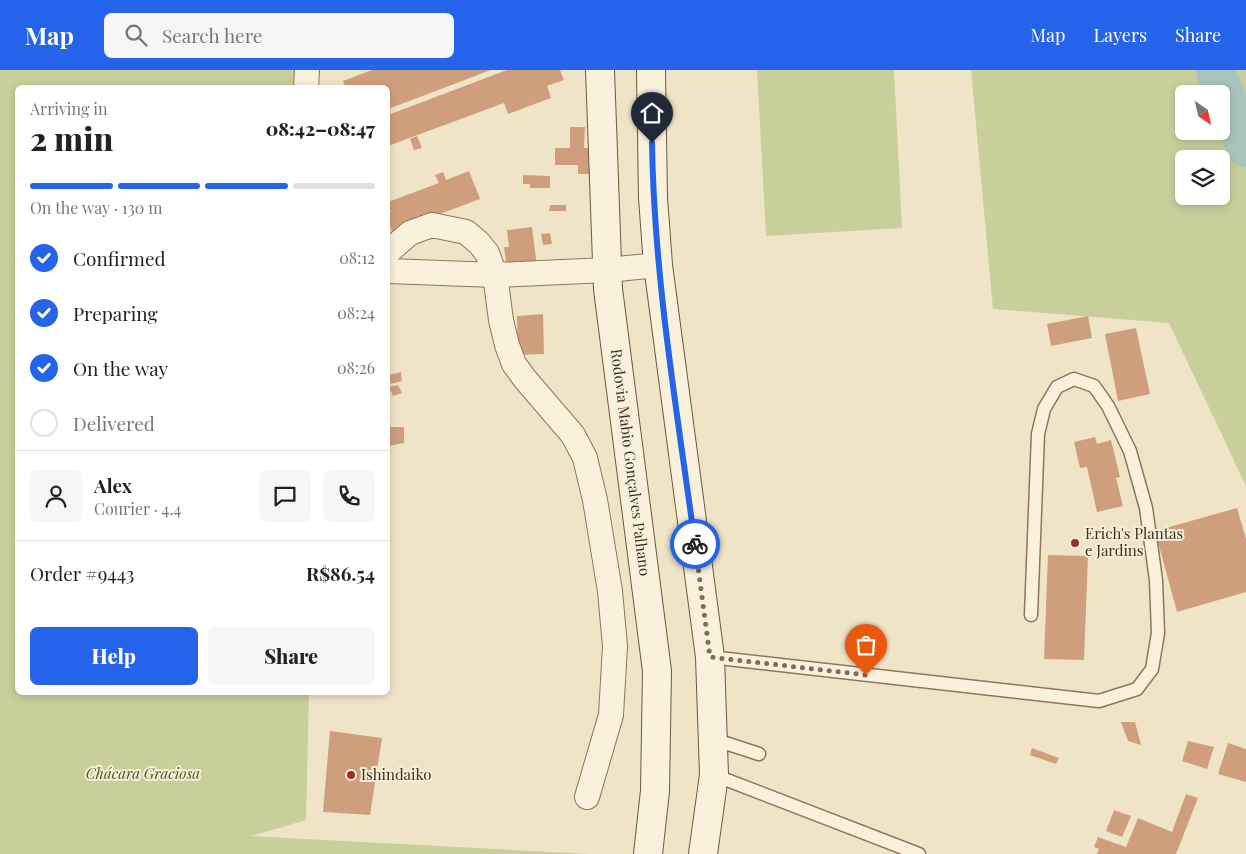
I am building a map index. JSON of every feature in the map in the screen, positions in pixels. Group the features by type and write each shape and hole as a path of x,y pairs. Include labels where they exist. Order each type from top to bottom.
{"main road":[{"name":"Rodovia Mabio Gonçalves Palhano","path":"600,70 608,289 657,671 656,791 648,854"},
{"path":"651,70 653,198 658,265 710,657 714,775 703,854"}],"street":[{"path":"306,85 307,70"},
{"path":"390,250 410,233 432,225 466,232 479,243 487,253 495,275 501,320 507,346 514,364 573,435 585,458 595,500 610,591 615,646 610,715 587,797"},
{"path":"390,271 495,275 607,270 658,265"}],"lane":[{"path":"710,657 1099,701 1137,688 1152,669 1158,633 1156,580 1146,508 1130,451 1108,406 1094,386 1074,379 1057,387 1044,409 1038,434 1031,615"},
{"path":"713,739 759,754"},
{"path":"714,775 919,854"}],"green space":[{"name":"Chácara Graciosa","path":"0,70 300,70 300,85 15,85 15,695 309,695 306,820 251,836 590,854 0,854"},
{"path":"757,70 894,70 902,228 766,236"},
{"path":"971,70 1246,70 1246,486 1169,323 993,309"}],"building":[{"path":"372,70 491,70 390,108 390,85 345,85 343,81"},
{"path":"507,70 560,70 564,80 547,86 551,98 508,114 504,103 390,145 390,114"},
{"path":"570,127 585,127 584,148 593,148 592,174 578,174 578,165 555,165 555,148 570,148"},
{"path":"417,136 422,148 414,150 410,139"},
{"path":"469,171 480,199 392,232 390,226 390,201 439,183 435,175 443,172 446,180"},
{"path":"523,175 550,176 550,188 530,188 530,184 523,184"},
{"path":"550,205 566,205 566,211 549,211"},
{"path":"532,227 537,266 507,270 504,247 509,247 507,230"},
{"path":"550,233 552,244 543,245 541,234"},
{"path":"543,314 544,354 518,355 517,316"},
{"path":"1088,316 1092,338 1051,346 1047,324"},
{"path":"1136,328 1150,394 1118,401 1105,334"},
{"path":"401,372 402,381 391,384 390,375"},
{"path":"398,385 402,393 393,396 390,387"},
{"path":"390,427 404,427 404,443 390,446"},
{"path":"1095,437 1097,444 1111,440 1120,477 1116,478 1123,506 1097,512 1087,467 1080,468 1074,442"},
{"path":"1237,508 1246,539 1246,592 1177,612 1155,531"},
{"path":"1048,555 1088,556 1084,660 1044,659"},
{"path":"1121,722 1135,722 1141,745 1128,741"},
{"name":"Ishindaiko","path":"330,731 382,738 370,815 323,812"},
{"path":"1188,741 1214,747 1207,769 1182,761"},
{"path":"1228,743 1246,749 1246,782 1218,774"},
{"path":"1032,748 1059,758 1056,764 1030,755"},
{"path":"1186,794 1198,798 1176,854 1097,854 1099,849 1094,847 1098,837 1126,847 1138,818 1172,832"},
{"path":"1114,810 1131,816 1122,837 1106,831"}],"waterway":[{"path":"1215,70 1246,148"}],"way so far":[{"path":"695,544 710,657 866,675"}],"place":[{"name":"Erich's Plantas e Jardins","path":"1075,543"},
{"name":"Ishindaiko","path":"351,775"}],"route":[{"path":"652,143 653,198 658,265 695,544"}]}
